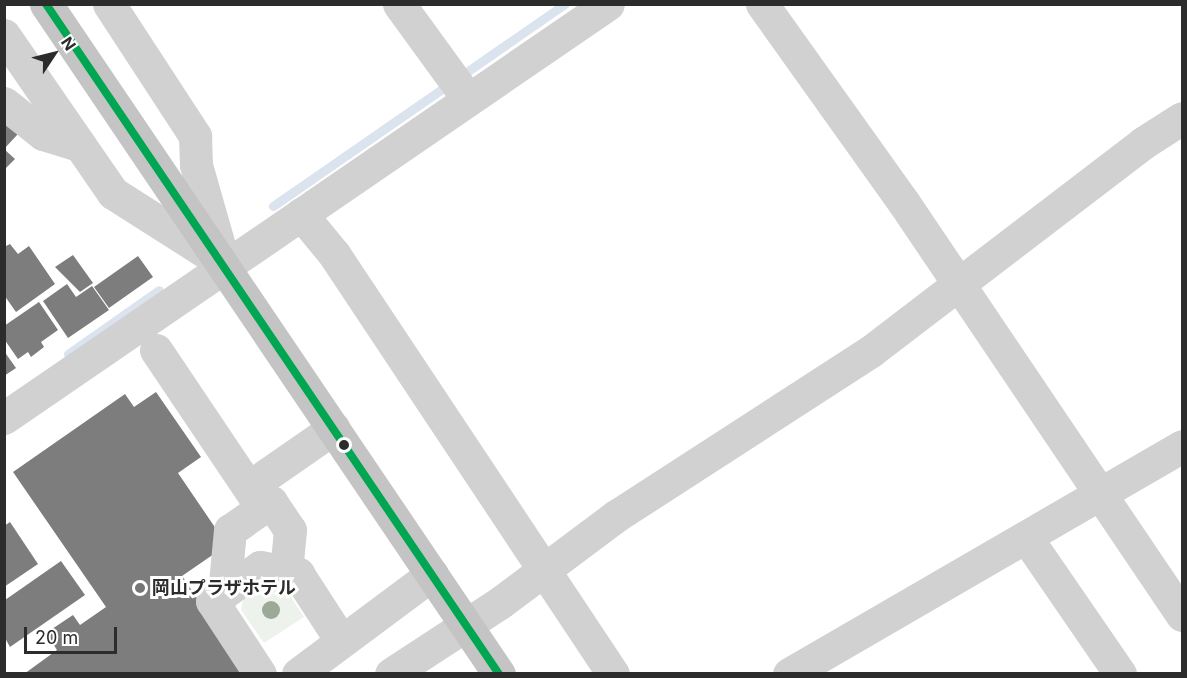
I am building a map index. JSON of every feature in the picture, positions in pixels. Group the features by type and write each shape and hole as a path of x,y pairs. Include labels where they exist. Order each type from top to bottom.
{"main road":[{"path":"46,4 224,264 499,674"}],"street":[{"path":"109,4 195,136 196,165 224,264"},
{"path":"399,4 459,87"},
{"path":"4,418 224,264 301,214 459,87 608,4"},
{"path":"762,4 960,284 1182,615"},
{"path":"4,35 79,145 123,202 224,264"},
{"path":"4,104 43,134 79,145"},
{"path":"391,674 616,516 871,351 1143,143 1182,118"},
{"path":"301,214 334,254 613,674"},
{"path":"156,350 255,497 271,502 290,530 286,572"},
{"path":"224,593 230,530 255,497 334,428"},
{"path":"789,674 1182,446"},
{"path":"1026,537 1120,674"},
{"path":"260,674 212,601 260,567 298,574 340,639"},
{"path":"298,674 328,654 340,639 432,574"}],"shaded area":[{"path":"270,583 287,591 304,617 264,643 241,610 243,600"}],"building":[{"path":"4,122 18,134 4,149"},
{"path":"4,149 15,159 4,170"},
{"path":"10,244 18,254 29,246 55,284 16,312 4,295 4,247"},
{"path":"73,255 93,283 80,292 55,267"},
{"path":"138,256 153,277 109,308 94,287"},
{"path":"67,284 76,297 92,286 109,310 68,338 43,301"},
{"path":"39,302 58,330 41,342 44,347 31,357 28,352 18,359 4,339 4,326"},
{"path":"4,351 16,368 4,376"},
{"path":"156,392 201,457 178,473 227,545 182,576 249,674 24,674 57,650 46,633 73,615 80,625 106,607 13,472 125,394 134,407"},
{"path":"10,522 38,564 4,587 4,526"},
{"path":"61,561 85,595 10,647 5,638 5,600"}],"waterway":[{"path":"273,206 565,4"},
{"path":"68,354 159,290"}],"transit line":[{"path":"46,4 499,674"}],"place":[{"name":"岡山プラザホテル","path":"140,588"}]}
